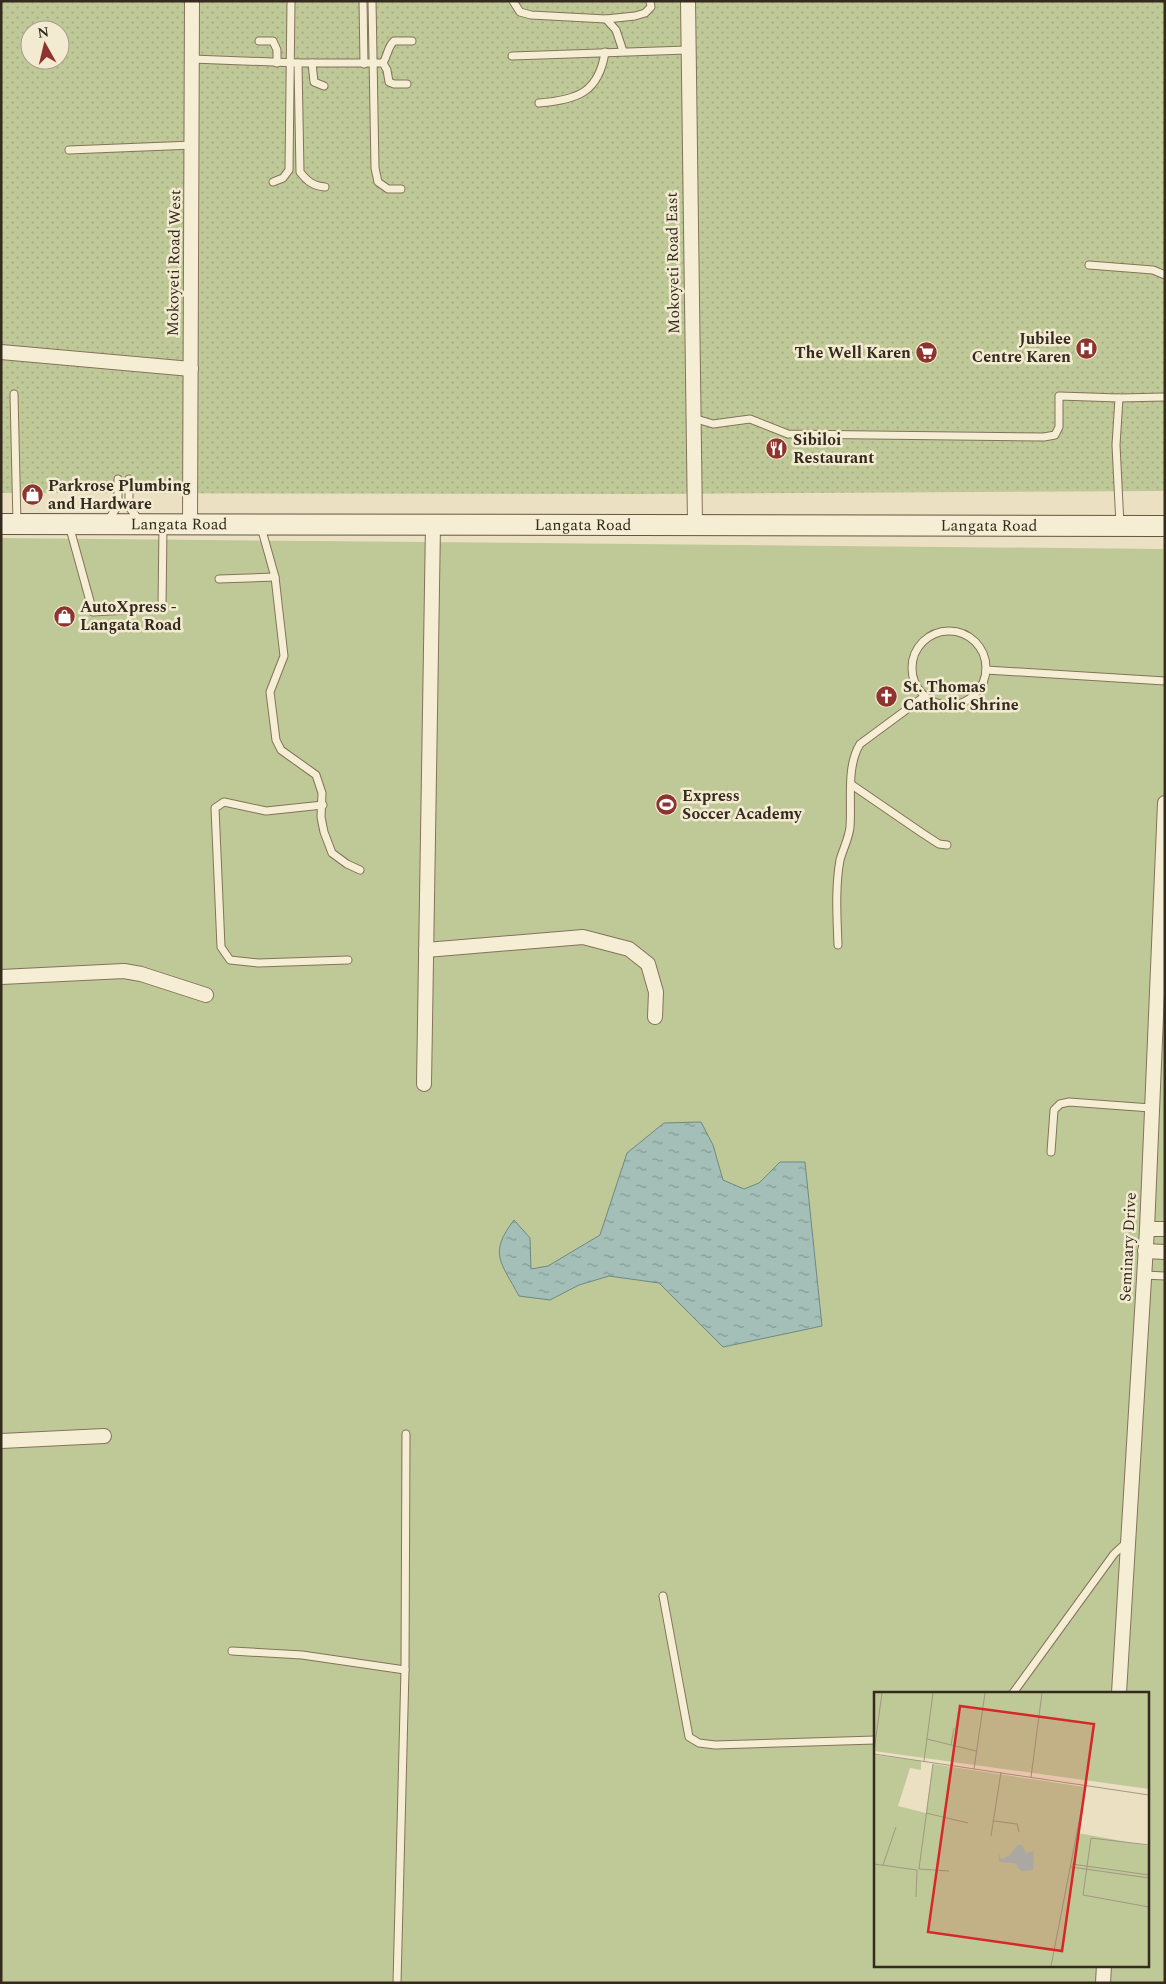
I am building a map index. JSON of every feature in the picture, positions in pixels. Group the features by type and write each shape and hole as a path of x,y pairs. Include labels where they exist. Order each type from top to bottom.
{"main road":[{"name":"Langata Road","path":"9,524 695,524 1120,528 1165,526"}],"street":[{"name":"Mokoyeti Road West","path":"190,525 193,145 192,1"},
{"name":"Mokoyeti Road East","path":"688,1 687,50 695,524"},
{"path":"1,352 191,369"},
{"path":"424,1084 433,525"},
{"name":"Seminary Drive","path":"1119,1692 1146,1251 1165,803"},
{"path":"426,950 583,938 629,949 648,964 656,992 655,1017"},
{"path":"1,977 124,971 141,974 206,995"},
{"path":"1147,1229 1165,1229"},
{"path":"1146,1251 1165,1252"},
{"path":"1,1441 104,1436"},
{"path":"1103,1983 1104,1966"}],"lane":[{"path":"273,182 283,178 289,170 291,1"},
{"path":"363,1 364,64"},
{"path":"372,1 375,168 378,182 388,189 401,189"},
{"path":"513,1 520,12 531,15 606,19 645,13 651,7 650,1"},
{"path":"606,19 616,30 623,51"},
{"path":"259,41 272,41 277,50 277,63"},
{"path":"192,59 312,64 373,64 382,63 387,57 388,48 394,41 412,41"},
{"path":"512,56 687,50"},
{"path":"539,102 555,102 583,93 595,83 605,52"},
{"path":"298,63 300,172 307,181 317,186 325,187"},
{"path":"382,63 388,70 389,82 406,84"},
{"path":"312,64 314,82 324,86"},
{"path":"69,150 193,145"},
{"path":"1089,265 1153,270 1165,275"},
{"path":"9,524 14,394"},
{"path":"692,418 713,424 750,419 788,434 1044,437 1055,435 1059,430 1059,396 1165,397"},
{"path":"1119,398 1116,445 1120,528"},
{"path":"104,524 118,506 118,479"},
{"path":"129,479 129,507 142,524"},
{"path":"68,524 93,612 162,608 163,525"},
{"path":"260,525 275,577 284,656 270,692 276,740 282,750 316,775 322,792 323,805 321,817 326,843 332,853 347,864 360,870"},
{"path":"219,579 275,577"},
{"path":"941,632 954,632 968,636 978,645 984,657 986,670 982,684 974,694 963,702 950,705 936,703 924,696 916,685 912,672 913,659 919,647 928,637 941,632"},
{"path":"986,670 1165,681"},
{"path":"838,945 837,898 840,860 850,830 852,769 855,752 860,744 924,696"},
{"path":"852,785 922,834 939,844 947,845"},
{"path":"323,805 266,811 224,802 214,808 221,947 230,960 258,963 348,960"},
{"path":"1052,1152 1054,1110 1060,1104 1069,1102 1151,1108"},
{"path":"1144,1275 1165,1276"},
{"path":"397,1983 405,1670 406,1434"},
{"path":"1014,1692 1114,1554 1128,1540"},
{"path":"663,1596 689,1737 700,1743 716,1745 874,1740"},
{"path":"232,1651 302,1655 405,1670"}],"green space":[{"path":"1,1 1165,1 1165,491 641,494 1,493"},
{"path":"1,538 1163,549 1165,1983 1,1983"}],"water":[{"path":"701,1122 713,1145 723,1180 744,1189 759,1183 780,1162 805,1162 822,1326 723,1347 659,1283 609,1276 579,1285 550,1300 519,1296 503,1266 499,1250 501,1241 514,1220 530,1238 531,1269 548,1266 600,1235 627,1153 664,1123"}],"place":[{"name":"Jubilee Centre Karen","path":"1087,348"},
{"name":"The Well Karen","path":"927,353"},
{"name":"Sibiloi Restaurant","path":"777,449"},
{"name":"Parkrose Plumbing and Hardware","path":"32,495"},
{"name":"AutoXpress - Langata Road","path":"64,616"},
{"name":"St. Thomas Catholic Shrine","path":"887,696"},
{"name":"Express Soccer Academy","path":"666,805"}]}
